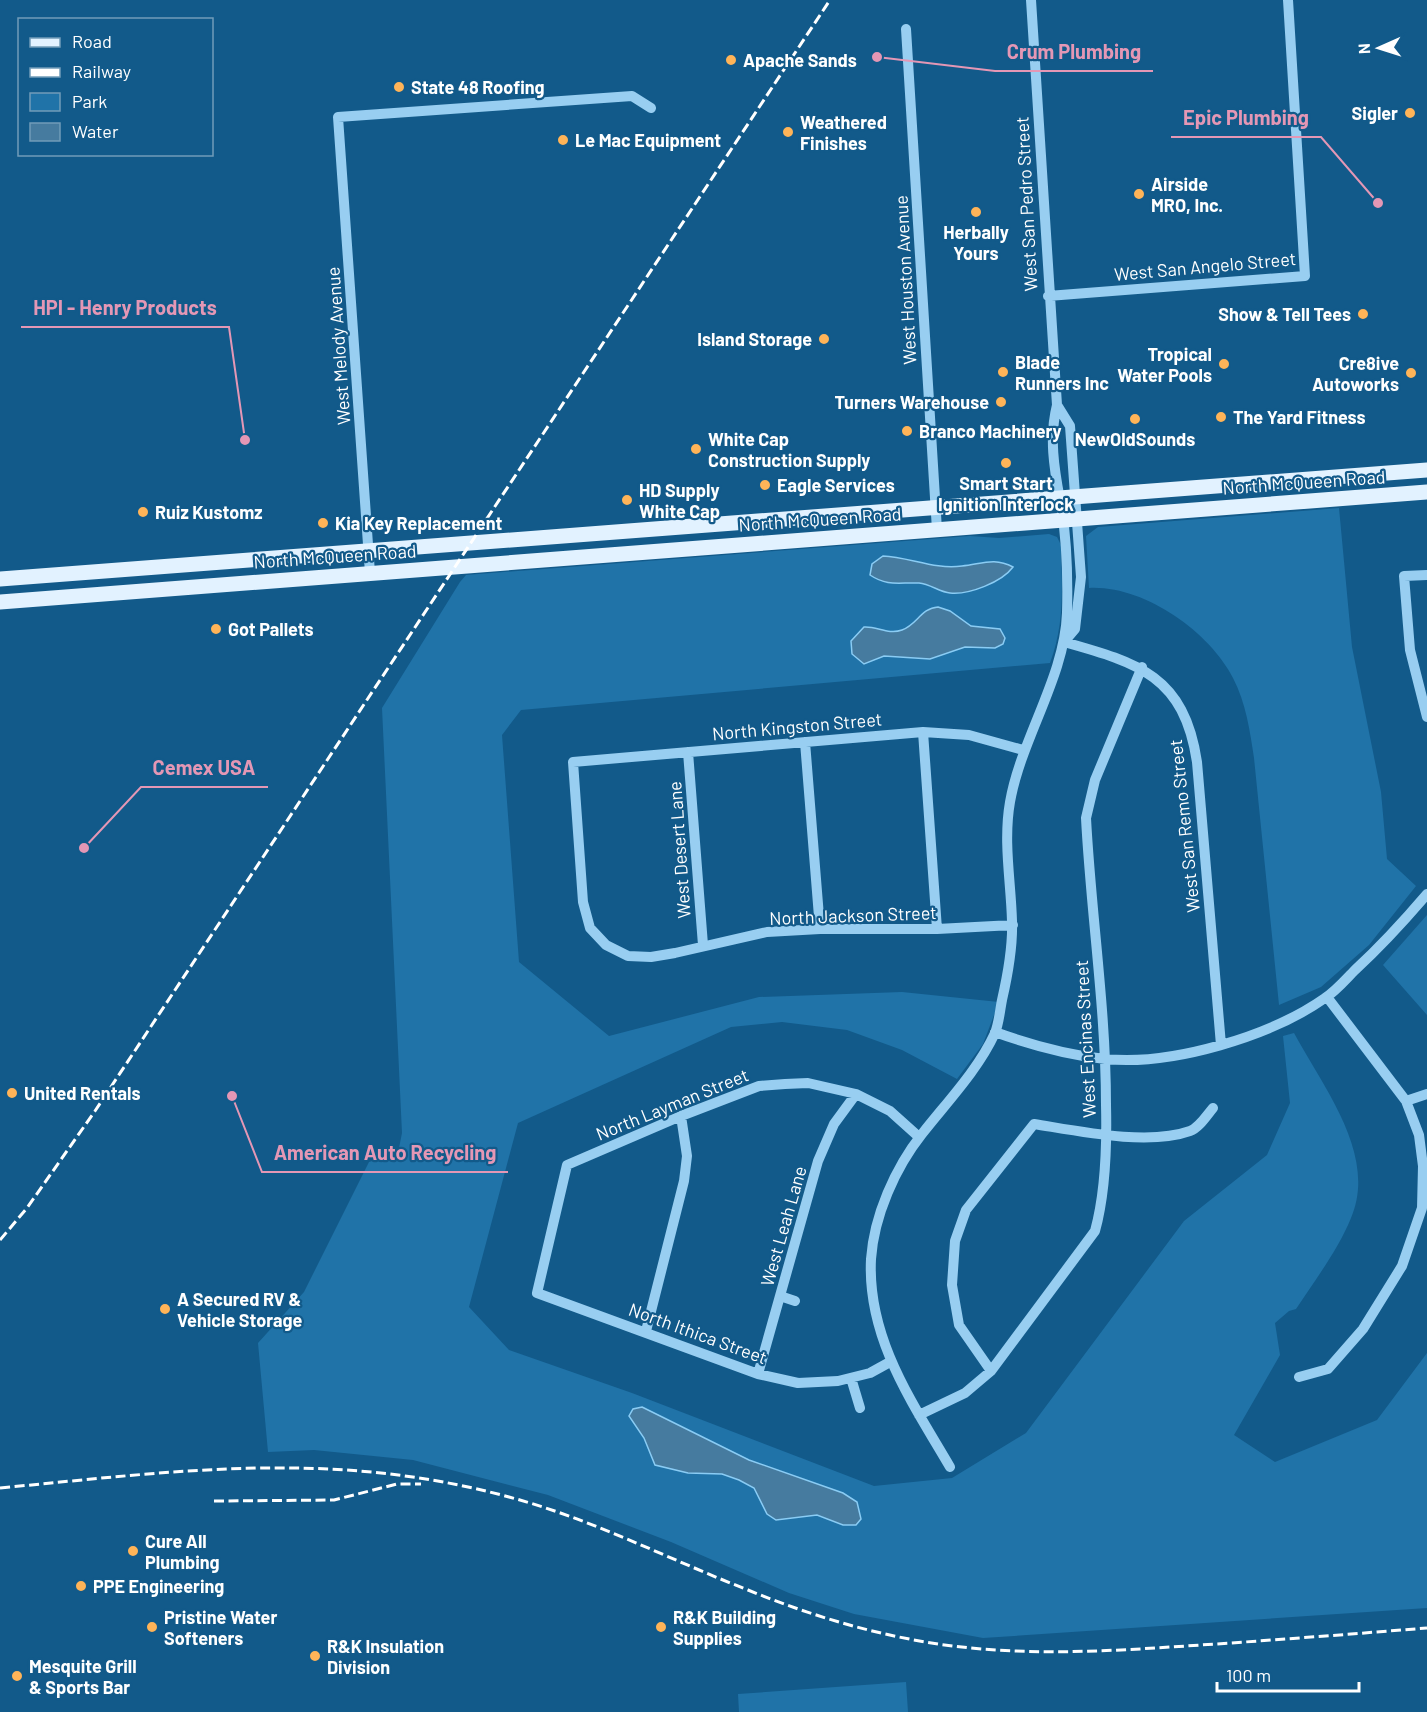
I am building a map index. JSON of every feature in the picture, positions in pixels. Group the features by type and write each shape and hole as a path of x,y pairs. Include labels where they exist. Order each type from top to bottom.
{"main road":[{"name":"North McQueen Road","path":"0,579 1427,470"},
{"name":"North McQueen Road","path":"0,602 1427,492"},
{"path":"668,528 670,550"},
{"path":"41,576 43,599"}],"street":[{"name":"West San Pedro Street","path":"1031,0 1048,296 1057,405 1052,427 1056,485 1070,519"},
{"name":"West San Angelo Street","path":"1048,296 1305,276 1288,0"},
{"name":"West Houston Avenue","path":"906,28 937,530"},
{"name":"West Melody Avenue","path":"370,573 338,117 632,96 651,108"},
{"name":"West San Pedro Street","path":"950,1467 890,1362 871,1288 871,1256 878,1223 889,1191 920,1137 957,1092 995,1032 1010,965 1012,925 1007,837 1010,804 1023,750 1064,642 1070,519 1076,497 1070,426 1057,405"},
{"path":"1427,575 1404,576 1410,650 1427,717"},
{"name":"West San Remo Street","path":"1064,642 1142,667 1166,689 1187,718 1194,740 1221,1045"},
{"name":"West Encinas Street","path":"919,1415 965,1393 991,1371 1095,1231 1100,1210 1107,1135 1106,1059 1086,818 1095,780 1142,667"},
{"path":"922,732 938,929"},
{"name":"North Kingston Street","path":"573,762 922,732 969,735 1023,750"},
{"path":"806,742 820,928"},
{"name":"West Desert Lane","path":"688,752 703,945"},
{"name":"North Jackson Street","path":"573,762 583,902 590,928 606,945 628,956 651,957 767,933 820,928 938,929 1012,925"},
{"path":"995,1032 1032,1046 1106,1059 1138,1060 1221,1045 1267,1029 1327,997 1394,934 1427,894"},
{"path":"1299,1377 1328,1369 1364,1329 1402,1266 1422,1209 1425,1183 1419,1135 1406,1101 1327,997"},
{"name":"North Layman Street","path":"537,1293 567,1165 681,1116 759,1086 807,1083 856,1094 890,1111 920,1137"},
{"name":"West Leah Lane","path":"758,1374 818,1161 834,1124 856,1094"},
{"path":"1406,1101 1427,1095"},
{"path":"991,1371 959,1325 952,1286 955,1241 966,1210 1034,1124 1107,1135 1159,1136 1192,1131 1213,1108"},
{"path":"646,1331 684,1181 687,1156 681,1116"},
{"name":"North Ithica Street","path":"537,1293 646,1331 758,1374 798,1383 851,1378 870,1373 890,1362"},
{"path":"780,1296 795,1301"},
{"path":"851,1378 860,1408"}],"green space":[{"path":"1339,508 1352,647 1381,792 1387,859 1416,886 1369,945 1321,987 1279,1005 1254,758 1241,697 1233,678 1208,644 1172,614 1131,594 1110,589 1089,588 1086,536 1098,527"},
{"path":"1049,534 1057,537 1061,545 1062,576 1062,605 1058,634 1050,663 521,710 502,735 519,962 609,1036 759,997 902,992 999,1002 983,1044 957,1079 902,1050 847,1030 782,1022 731,1027 518,1123 469,1307 509,1350 632,1393 874,1486 952,1478 1026,1433 1184,1221 1267,1155 1290,1103 1283,1036 1294,1033 1344,1122 1358,1170 1357,1194 1346,1230 1326,1265 1296,1309 1289,1311 1275,1323 1280,1355 1234,1435 1275,1462 1377,1420 1427,1353 1427,1608 983,1638 854,1614 789,1593 671,1542 548,1495 413,1460 314,1450 268,1452 258,1343 304,1292 369,1162 398,1153 402,1133 382,708 460,582 466,575 970,536 999,538"},
{"path":"1427,915 1427,1015 1383,965"},
{"path":"906,1682 908,1712 739,1712 738,1694"}],"water":[{"path":"883,556 952,567 1000,562 1013,567 1001,578 984,586 966,592 950,593 919,583 888,583 876,579 870,575 872,564"},
{"path":"938,607 950,611 971,626 1000,629 1005,638 1003,644 995,648 965,647 930,659 884,656 864,664 852,654 851,641 864,627 892,632 902,630 927,610"},
{"path":"642,1407 749,1460 843,1493 857,1502 861,1519 856,1525 843,1525 817,1515 776,1520 767,1514 754,1488 739,1480 722,1474 688,1473 655,1465 644,1438 629,1416 633,1409"}],"railway":[{"path":"0,1240 27,1208 95,1111 830,0"},
{"path":"0,1488 130,1475 255,1468 380,1473 444,1482 509,1497 570,1516 794,1608 889,1635 971,1648 1036,1652 1102,1651 1427,1628"},
{"path":"214,1501 334,1500 397,1484 421,1484"}],"place":[{"name":"Crum Plumbing","path":"877,57"},
{"name":"Apache Sands","path":"731,60"},
{"name":"State 48 Roofing","path":"399,87"},
{"name":"Sigler","path":"1410,113"},
{"name":"Weathered Finishes","path":"788,132"},
{"name":"Le Mac Equipment","path":"563,140"},
{"name":"Airside MRO, Inc.","path":"1139,194"},
{"name":"Epic Plumbing","path":"1378,203"},
{"name":"Herbally Yours","path":"976,212"},
{"name":"Show & Tell Tees","path":"1363,314"},
{"name":"Island Storage","path":"824,339"},
{"name":"Tropical Water Pools","path":"1224,364"},
{"name":"Blade Runners Inc","path":"1003,372"},
{"name":"Cre8ive Autoworks","path":"1411,373"},
{"name":"Turners Warehouse","path":"1001,402"},
{"name":"The Yard Fitness","path":"1221,417"},
{"name":"NewOldSounds","path":"1135,419"},
{"name":"Branco Machinery","path":"907,431"},
{"name":"HPI - Henry Products","path":"245,440"},
{"name":"White Cap Construction Supply","path":"696,449"},
{"name":"Smart Start Ignition Interlock","path":"1006,463"},
{"name":"Eagle Services","path":"765,485"},
{"name":"HD Supply White Cap","path":"627,500"},
{"name":"Ruiz Kustomz","path":"143,512"},
{"name":"Kia Key Replacement","path":"323,523"},
{"name":"Got Pallets","path":"216,629"},
{"name":"Cemex USA","path":"84,848"},
{"name":"United Rentals","path":"12,1093"},
{"name":"American Auto Recycling","path":"232,1096"},
{"name":"A Secured RV & Vehicle Storage","path":"165,1309"},
{"name":"Cure All Plumbing","path":"133,1551"},
{"name":"PPE Engineering","path":"81,1586"},
{"name":"Pristine Water Softeners","path":"152,1627"},
{"name":"R&K Building Supplies","path":"661,1627"},
{"name":"R&K Insulation Division","path":"315,1656"},
{"name":"Mesquite Grill & Sports Bar","path":"17,1676"}]}
